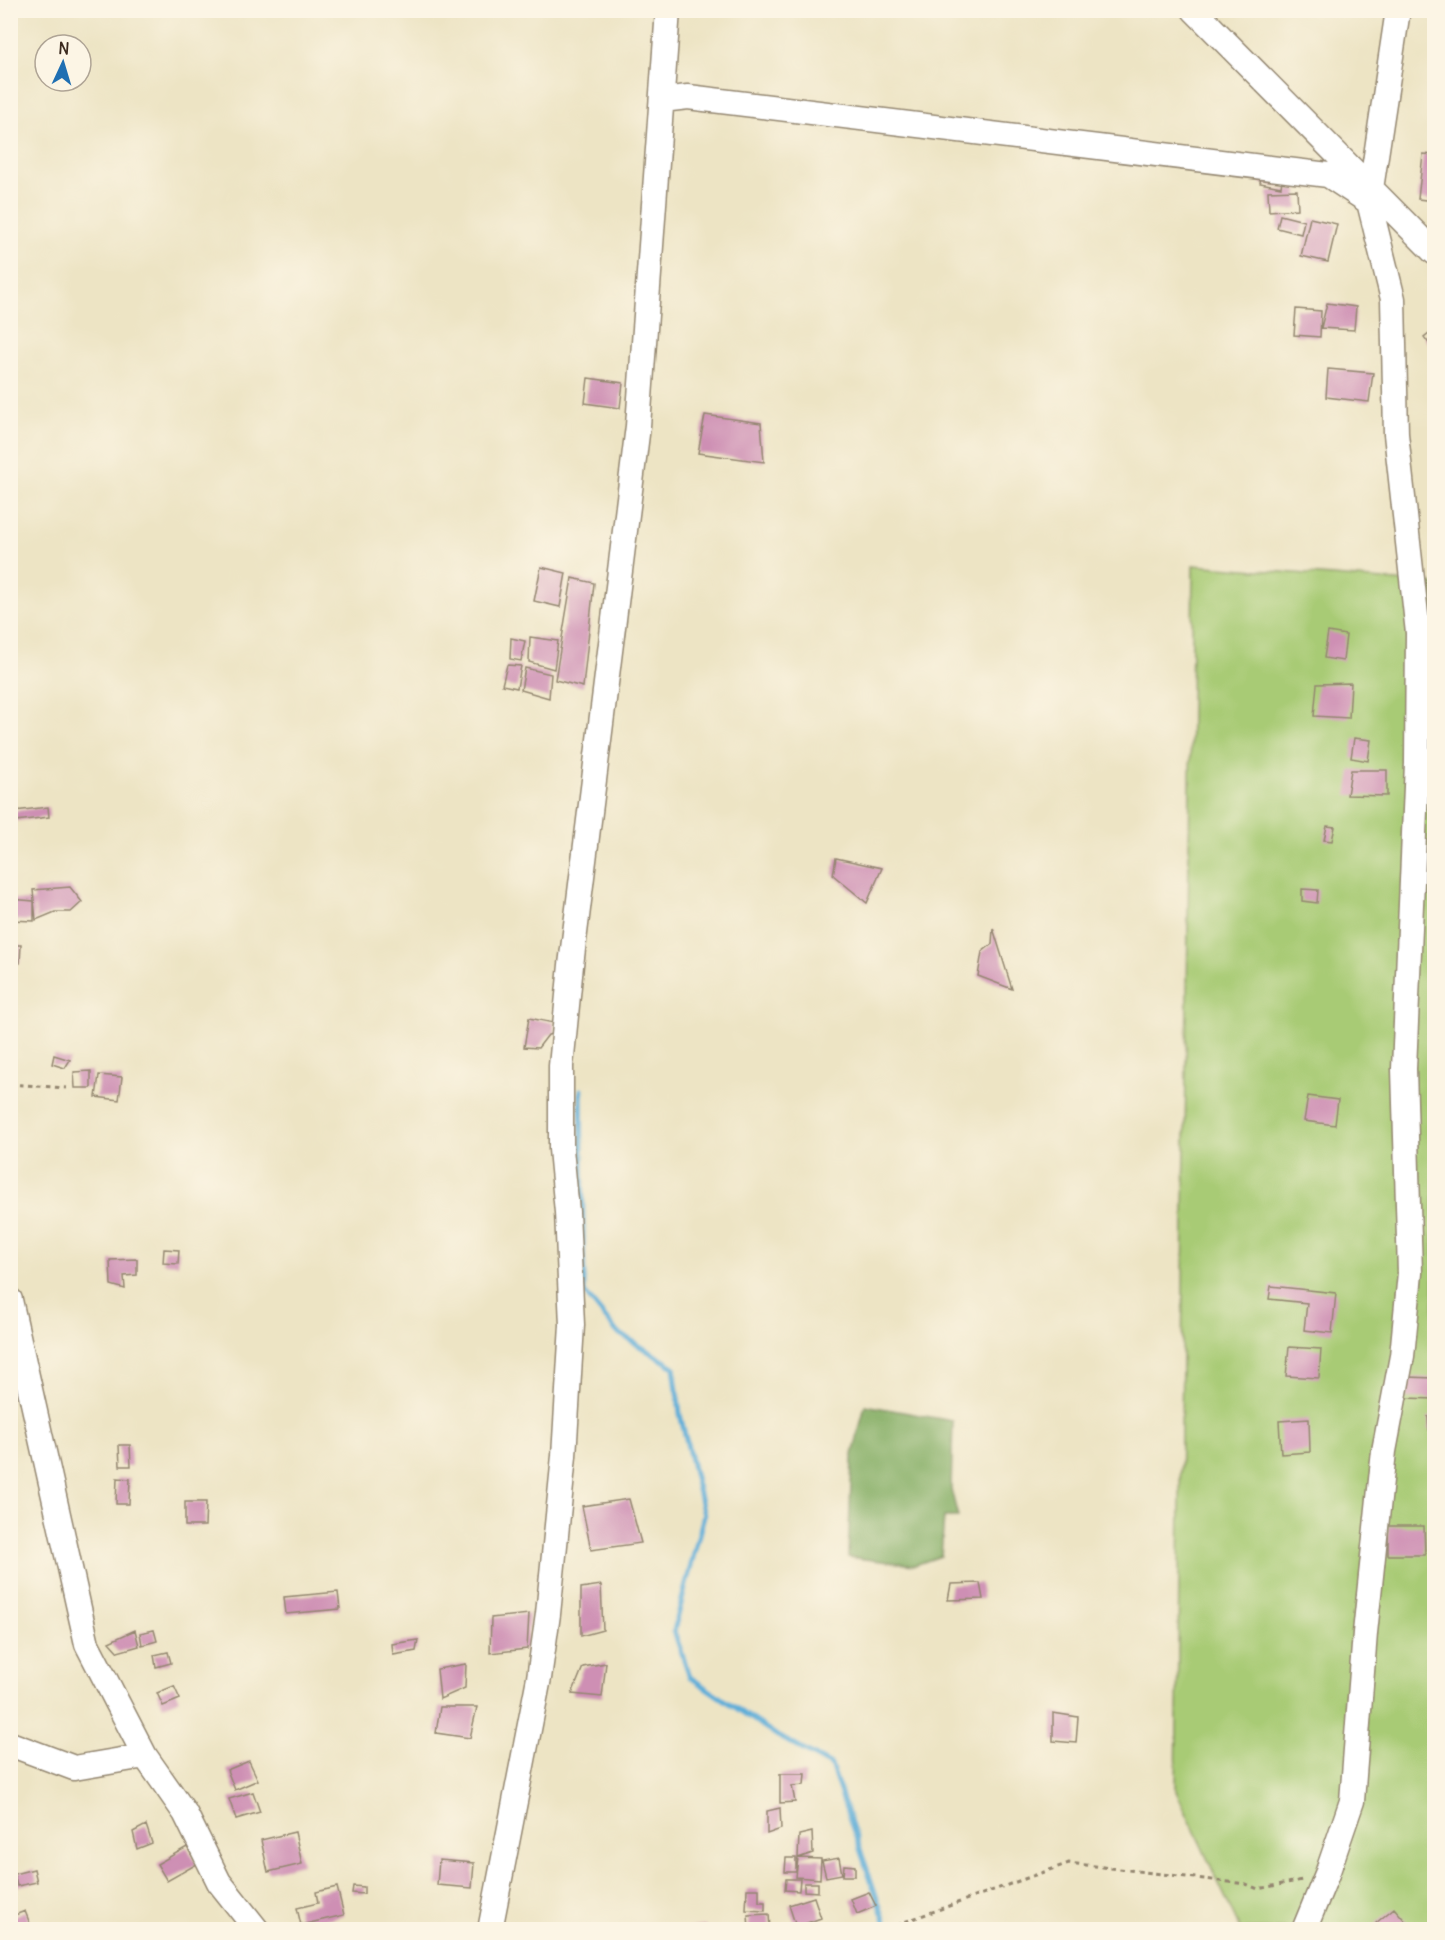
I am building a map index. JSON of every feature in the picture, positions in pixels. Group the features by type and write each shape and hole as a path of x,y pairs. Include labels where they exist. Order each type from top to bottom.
{"street":[{"path":"490,1929 539,1678 564,1456 572,1325 567,1212 561,1149 561,1066 571,965 638,426 668,10"},
{"path":"1194,10 1369,194 1434,252"},
{"path":"1304,1929 1327,1874 1352,1801 1365,1633 1384,1451 1402,1356 1410,1273 1404,1069 1417,763 1418,633 1396,434 1393,299 1369,194 1398,10"},
{"path":"662,100 688,97 1328,175 1369,194"},
{"path":"10,1300 87,1644 145,1756 185,1813 219,1882 257,1929"},
{"path":"10,1744 74,1768 145,1756"}],"path":[{"path":"10,1084 67,1088"},
{"path":"889,1929 1069,1863 1246,1884 1258,1889 1327,1874"},
{"path":"1428,1929 1434,1925"}],"green space":[{"path":"1193,565 1434,584 1434,1929 1240,1929 1176,1791"},
{"path":"865,1405 953,1421 951,1489 958,1517 944,1517 941,1556 915,1565 848,1557 852,1459"}],"building":[{"path":"1423,154 1434,155 1434,201 1418,199"},
{"path":"1262,169 1283,172 1281,187 1260,183"},
{"path":"1297,190 1298,209 1269,211 1268,191"},
{"path":"1280,215 1304,221 1301,234 1277,228"},
{"path":"1310,218 1337,224 1328,262 1301,256"},
{"path":"1327,303 1356,307 1354,330 1321,328"},
{"path":"1296,309 1321,311 1320,337 1294,335"},
{"path":"1434,329 1434,350 1424,337"},
{"path":"1328,369 1373,373 1369,402 1326,397"},
{"path":"588,378 623,383 620,408 585,403"},
{"path":"705,415 761,423 764,462 698,453"},
{"path":"541,567 566,573 560,607 534,601"},
{"path":"572,578 594,583 583,687 555,680"},
{"path":"1328,632 1346,635 1343,661 1324,658"},
{"path":"530,637 558,641 554,669 529,662"},
{"path":"511,638 525,641 521,661 510,659"},
{"path":"507,665 521,666 517,688 502,685"},
{"path":"525,668 551,674 549,698 521,690"},
{"path":"1351,683 1349,718 1314,716 1317,684"},
{"path":"1354,738 1371,740 1368,761 1351,758"},
{"path":"1351,770 1387,770 1387,796 1347,795"},
{"path":"48,807 49,817 16,821 15,811"},
{"path":"1327,826 1335,827 1332,841 1324,840"},
{"path":"836,858 882,868 867,903 833,875"},
{"path":"70,887 82,902 71,912 55,912 36,920 33,890"},
{"path":"1302,889 1318,890 1317,903 1302,901"},
{"path":"10,899 34,901 34,921 10,920"},
{"path":"993,928 1012,989 978,976 982,952 992,944"},
{"path":"10,945 21,945 20,963 10,963"},
{"path":"529,1018 554,1023 554,1034 548,1035 538,1048 524,1047"},
{"path":"54,1055 70,1060 65,1068 52,1064"},
{"path":"91,1071 91,1088 75,1088 74,1072"},
{"path":"99,1075 122,1077 119,1100 96,1097"},
{"path":"1308,1096 1338,1100 1335,1125 1304,1121"},
{"path":"164,1249 179,1250 178,1264 163,1263"},
{"path":"137,1259 137,1275 124,1276 125,1289 111,1285 110,1260"},
{"path":"1271,1286 1336,1293 1332,1333 1304,1330 1307,1303 1269,1299"},
{"path":"1289,1347 1321,1349 1319,1378 1286,1376"},
{"path":"1407,1377 1434,1378 1434,1399 1406,1398"},
{"path":"1434,1416 1434,1429 1429,1430 1428,1417"},
{"path":"1309,1419 1310,1452 1281,1454 1279,1421"},
{"path":"119,1445 130,1445 131,1466 120,1466"},
{"path":"117,1478 130,1479 129,1504 116,1504"},
{"path":"629,1499 641,1543 591,1550 582,1506"},
{"path":"185,1502 206,1502 205,1526 185,1526"},
{"path":"1388,1526 1424,1526 1425,1555 1388,1555"},
{"path":"980,1583 983,1599 948,1600 951,1584"},
{"path":"601,1585 603,1630 581,1636 581,1588"},
{"path":"338,1592 340,1609 286,1614 284,1597"},
{"path":"529,1614 527,1649 490,1653 491,1618"},
{"path":"135,1630 139,1646 118,1652 109,1642"},
{"path":"154,1630 157,1641 142,1645 140,1633"},
{"path":"418,1640 416,1651 393,1655 392,1644"},
{"path":"168,1652 171,1663 156,1667 154,1655"},
{"path":"606,1663 602,1697 572,1694 583,1667"},
{"path":"466,1664 465,1688 440,1699 437,1669"},
{"path":"174,1686 180,1699 163,1706 157,1693"},
{"path":"440,1707 477,1707 470,1738 436,1733"},
{"path":"1053,1713 1078,1717 1076,1743 1053,1741"},
{"path":"249,1761 258,1780 235,1790 227,1770"},
{"path":"780,1774 805,1774 804,1785 792,1786 795,1802 780,1803"},
{"path":"253,1792 260,1812 236,1819 229,1799"},
{"path":"780,1808 781,1829 767,1834 767,1811"},
{"path":"146,1825 152,1843 137,1849 133,1832"},
{"path":"295,1832 302,1864 268,1872 261,1840"},
{"path":"812,1832 813,1853 798,1858 799,1835"},
{"path":"187,1847 197,1864 167,1881 157,1864"},
{"path":"786,1858 796,1858 796,1872 785,1872"},
{"path":"798,1858 821,1859 820,1879 796,1877"},
{"path":"839,1858 842,1874 826,1877 822,1861"},
{"path":"439,1860 474,1863 472,1888 437,1885"},
{"path":"844,1865 855,1866 855,1876 843,1876"},
{"path":"34,1869 37,1882 17,1886 14,1874"},
{"path":"786,1879 800,1879 799,1891 785,1890"},
{"path":"804,1883 818,1883 818,1892 804,1891"},
{"path":"353,1886 364,1887 364,1894 352,1893"},
{"path":"337,1887 344,1915 301,1925 297,1908 318,1903 316,1892"},
{"path":"747,1889 759,1889 759,1902 765,1902 765,1911 746,1910"},
{"path":"869,1892 876,1906 857,1914 851,1899"},
{"path":"814,1897 821,1918 796,1927 789,1905"},
{"path":"1394,1908 1408,1924 1401,1929 1381,1929 1376,1923"},
{"path":"25,1911 32,1929 10,1929 10,1917"},
{"path":"769,1914 770,1929 749,1929 748,1915"},
{"path":"705,1926 706,1929 687,1929 687,1928"}],"waterway":[{"path":"581,1090 584,1292 617,1332 674,1367 680,1414 704,1515 674,1631 690,1677 776,1735 831,1765 888,1930"}]}
